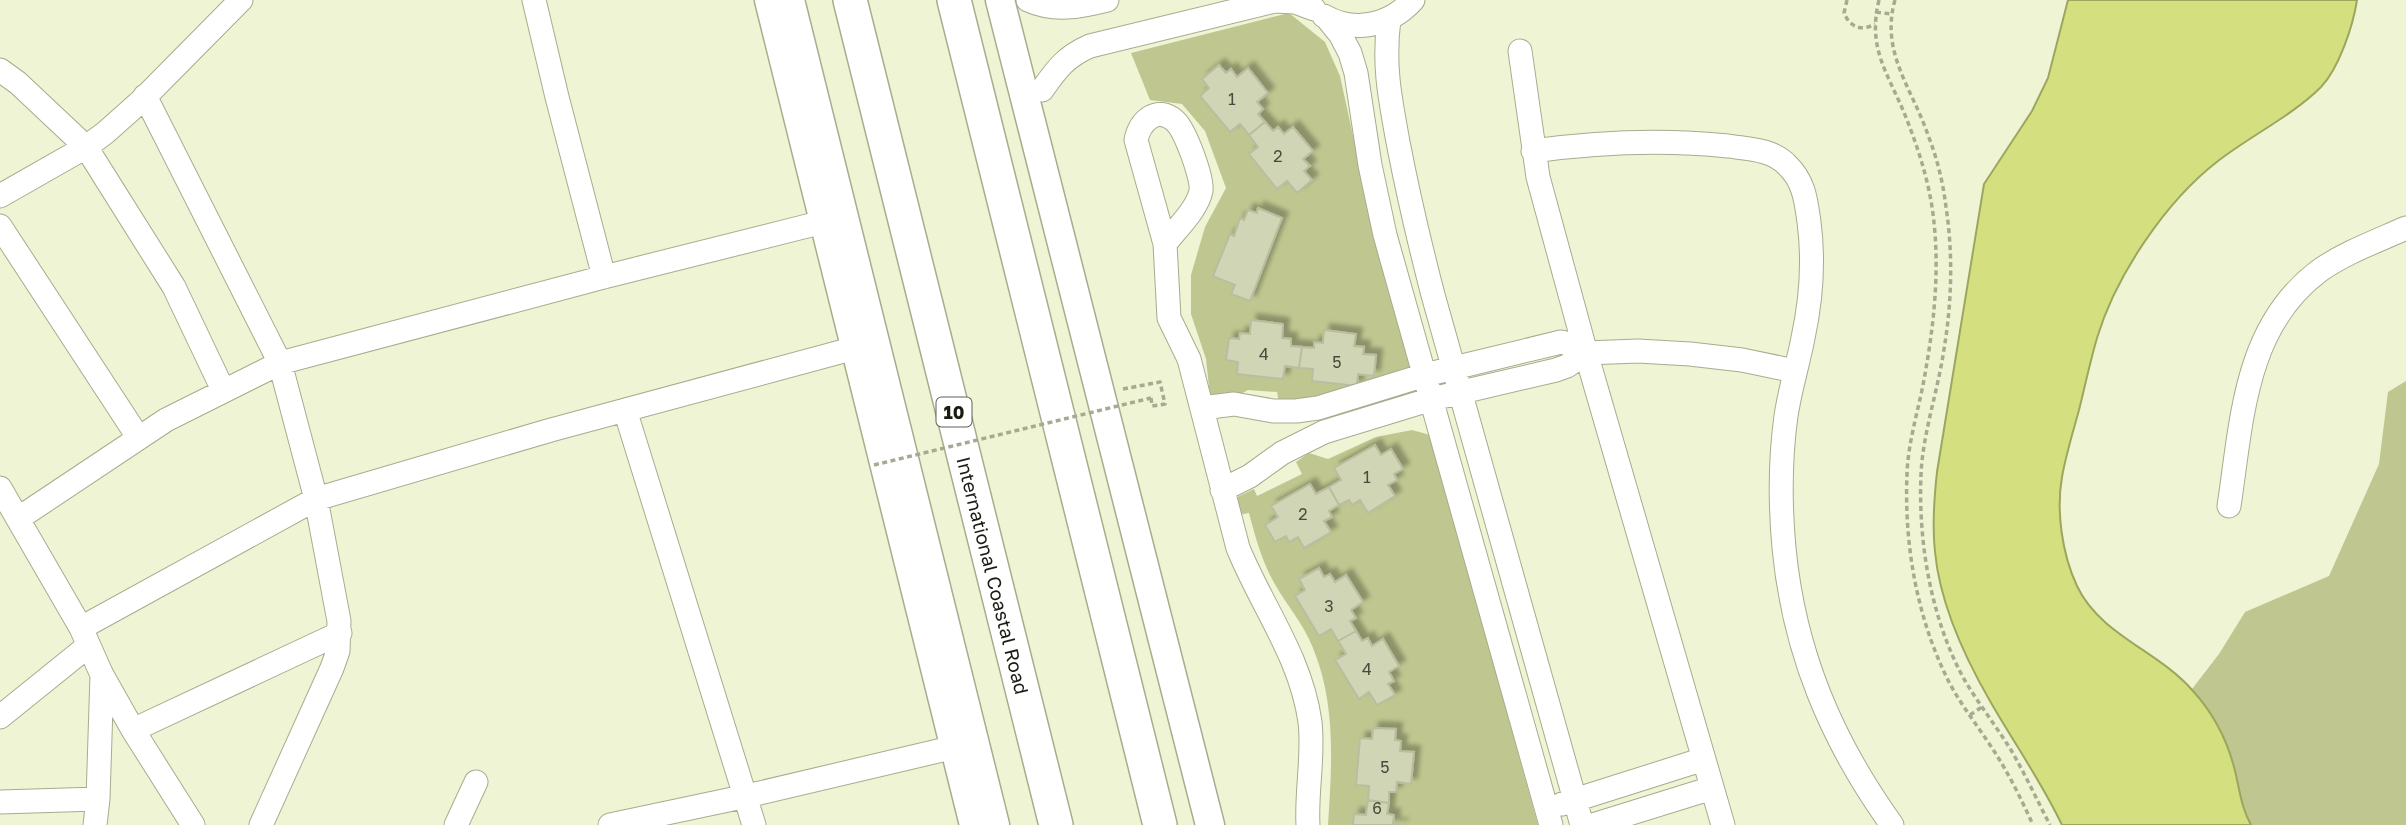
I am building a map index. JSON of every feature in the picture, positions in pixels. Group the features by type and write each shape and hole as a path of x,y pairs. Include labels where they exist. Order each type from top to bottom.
{"highway":[{"name":"International Coastal Road","path":"850,0 1056,825"},
{"path":"954,0 1160,825"}],"main road":[{"path":"769,0 974,825"},
{"path":"790,0 995,825"},
{"path":"1000,0 1210,825"},
{"path":"1018,0 1227,825"}],"street":[{"path":"0,196 86,147 124,118 241,0"},
{"path":"534,0 604,277"},
{"path":"1028,0 1057,8 1079,7 1107,0"},
{"path":"1042,90 1060,65 1073,53 1227,6 1275,1 1295,2 1316,9 1342,24 1358,26 1389,19 1402,12 1413,0"},
{"path":"1316,9 1340,34 1356,73 1370,165 1385,235 1548,817 1575,800 1704,759"},
{"path":"1389,19 1386,68 1398,144 1419,237 1582,825"},
{"path":"1520,51 1533,151 1586,353 1723,825"},
{"path":"0,70 18,83 86,147 174,287 223,390"},
{"path":"145,96 280,363 316,499 340,633 332,668 261,825"},
{"path":"1165,244 1198,200 1201,178 1175,121 1166,116 1155,115 1145,120 1138,129 1136,139 1165,244 1169,318 1189,359 1229,519 1242,557 1293,659 1304,691 1310,724 1308,825"},
{"path":"1533,151 1586,144 1694,142 1768,152 1786,163 1799,178 1806,198 1811,268 1809,303 1786,415 1781,481 1790,598 1802,648 1819,697 1853,766 1892,825"},
{"path":"19,518 138,438 223,390 280,363 823,222"},
{"path":"0,226 138,438"},
{"path":"2229,506 2247,389 2260,346 2271,324 2299,288 2321,270 2406,228"},
{"path":"1202,408 1234,404 1273,411 1318,408 1425,375 1561,342 1574,345 1586,353"},
{"path":"0,717 84,637 316,499 625,410 855,348"},
{"path":"1222,490 1251,476 1282,453 1324,432 1461,391 1556,370 1586,353 1638,351 1690,354 1742,360 1795,372"},
{"path":"625,410 754,825"},
{"path":"0,488 19,518 133,730 193,825"},
{"path":"133,730 340,633"},
{"path":"95,825 102,675"},
{"path":"610,825 955,747"},
{"path":"456,825 476,782"},
{"path":"1593,825 1712,788"},
{"path":"0,802 98,799"}],"path":[{"path":"1847,0 1844,13 1848,22 1856,28 1866,28 1875,23"},
{"path":"1878,0 1876,44 1884,74 1906,118 1925,173 1932,207 1936,253 1930,346 1906,472 1907,523 1912,563 1927,629 1951,685 1999,758 2033,825"},
{"path":"1895,0 1891,14 1891,42 1898,69 1924,124 1939,170 1946,205 1950,253 1950,301 1945,348 1926,435 1921,473 1922,522 1929,574 1941,625 1964,678 2011,751 2050,825"},
{"path":"1876,12 1891,14"},
{"path":"874,465 1151,398 1152,406 1165,404 1160,382 1117,390"},
{"path":"1970,715 1982,707"}],"shaded area":[{"path":"2068,0 2357,0 2344,46 2328,79 2297,107 2230,152 2199,178 2162,218 2130,265 2097,338 2060,490 2064,546 2077,586 2100,617 2179,677 2208,709 2229,752 2243,807 2251,825 2062,825 1971,666 1942,591 1934,542 1937,472 1984,184 2032,111 2048,78"},
{"path":"1289,13 1325,42 1340,76 1357,154 1410,354 1409,372 1280,408 1277,392 1248,390 1235,397 1210,396 1206,359 1191,314 1191,275 1205,227 1226,188 1205,131 1182,104 1150,100 1131,53"},
{"path":"2406,381 2406,825 2062,825 2192,689 2219,654 2245,612 2329,576 2379,464 2388,392"},
{"path":"1412,430 1430,435 1538,825 1328,825 1330,731 1318,662 1305,631 1268,571 1249,513 1238,515 1235,498 1254,489 1257,496 1302,474 1296,462 1309,453 1328,459 1376,437"}],"building":[{"path":"1219,65 1226,73 1231,69 1237,77 1248,68 1268,93 1257,102 1263,109 1258,114 1265,122 1249,135 1240,124 1230,132 1200,96 1209,88 1202,79"},
{"path":"1265,122 1273,131 1278,127 1284,134 1293,127 1313,151 1303,159 1310,166 1304,171 1312,180 1297,193 1287,181 1277,189 1249,154 1258,147 1249,135"},
{"path":"1258,208 1282,218 1250,301 1231,294 1235,285 1213,276 1230,234 1234,236 1240,218 1244,220 1248,210 1257,213"},
{"path":"1251,320 1283,324 1282,338 1291,339 1291,346 1302,347 1299,368 1285,366 1283,379 1237,374 1238,362 1226,360 1229,338 1239,339 1240,333 1250,334"},
{"path":"1324,330 1356,334 1354,346 1364,347 1363,354 1376,355 1374,376 1358,374 1357,386 1312,381 1313,369 1299,368 1302,347 1314,348 1314,342 1323,343"},
{"path":"1375,445 1381,455 1391,449 1403,469 1394,474 1397,480 1388,485 1395,496 1368,513 1360,500 1352,505 1349,500 1339,505 1329,487 1341,480 1334,468"},
{"path":"1310,484 1316,494 1329,487 1339,505 1329,511 1332,517 1324,521 1331,532 1304,548 1298,537 1289,542 1286,536 1275,542 1265,525 1278,517 1271,506"},
{"path":"1319,568 1324,577 1330,574 1335,582 1346,575 1363,602 1351,610 1356,618 1350,621 1356,631 1338,641 1331,629 1319,636 1295,596 1305,590 1299,579"},
{"path":"1356,631 1362,641 1368,638 1372,646 1383,639 1399,666 1389,672 1394,681 1388,684 1395,695 1377,705 1369,692 1359,699 1335,660 1346,654 1338,641"},
{"path":"1373,728 1396,729 1395,740 1401,741 1400,751 1414,752 1411,784 1397,782 1396,792 1389,792 1389,803 1368,800 1369,786 1356,785 1360,738 1372,739"},
{"path":"1368,800 1389,803 1387,814 1394,815 1393,824 1403,825 1353,825 1354,814 1366,815"}]}
